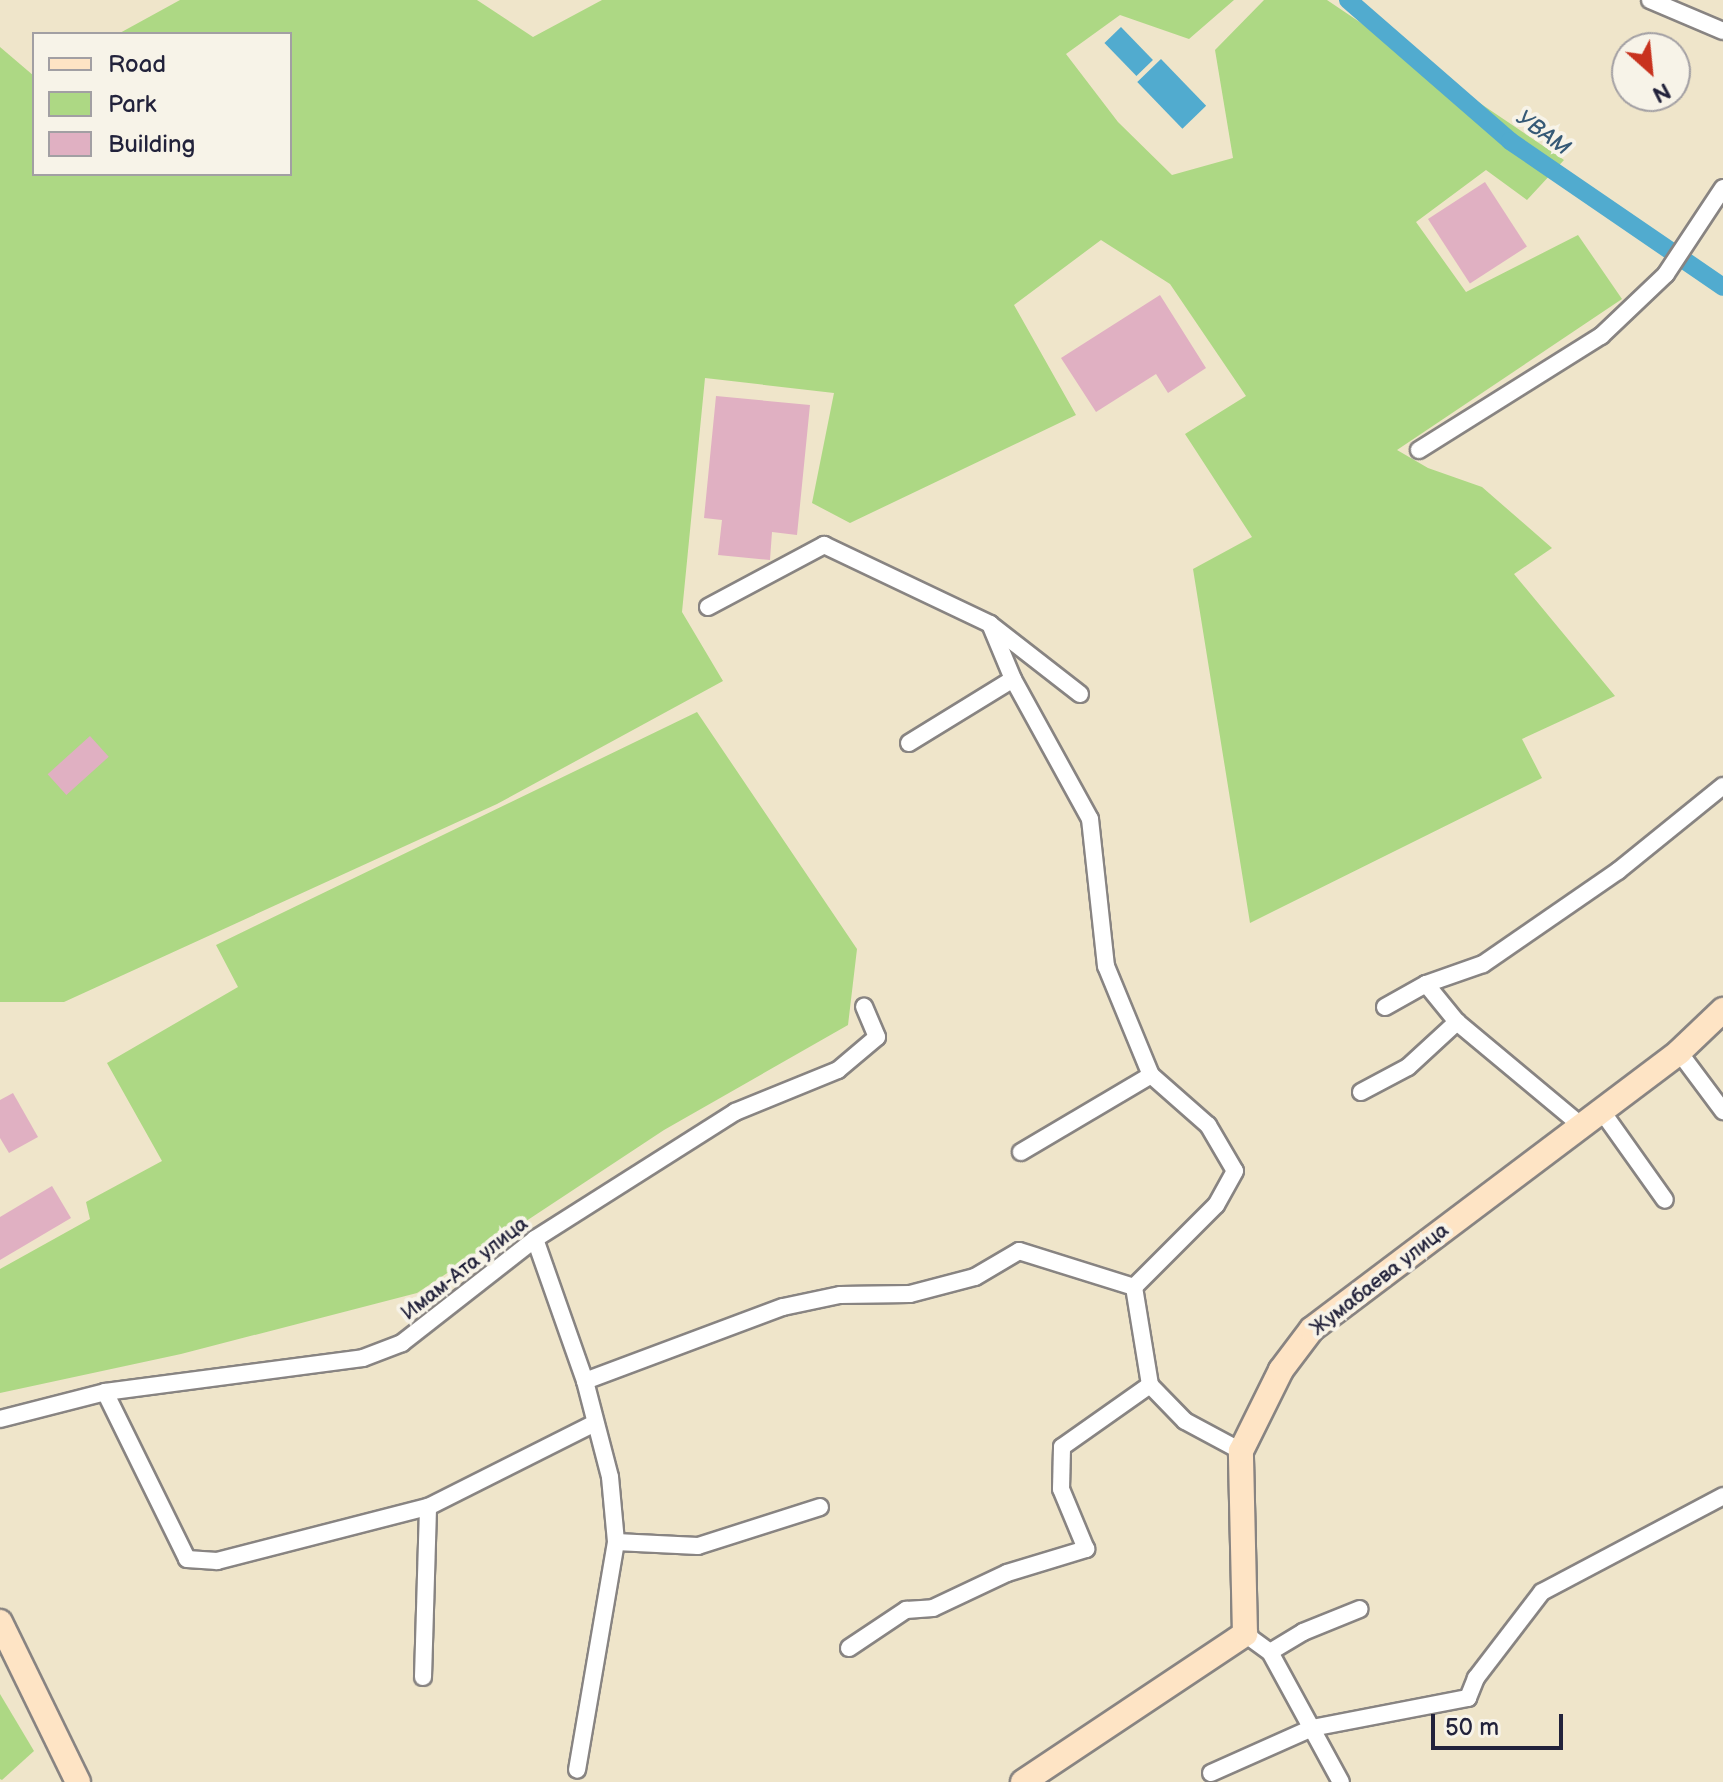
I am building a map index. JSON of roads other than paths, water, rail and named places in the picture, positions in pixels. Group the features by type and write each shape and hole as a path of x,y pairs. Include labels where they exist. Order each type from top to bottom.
{"street":[{"path":"1650,0 1723,31"},
{"path":"1419,450 1601,336 1666,274 1723,188"},
{"path":"708,607 824,545 990,624 1080,694"},
{"path":"990,624 1013,679 1090,819 1106,966 1151,1075 1208,1125 1235,1171 1216,1205 1134,1287"},
{"path":"909,743 1013,679"},
{"path":"1385,1007 1426,984 1483,964 1618,871 1723,786"},
{"path":"1426,984 1457,1022 1582,1126"},
{"name":"Имам-Ата улица","path":"0,1419 105,1392 363,1358 402,1343 535,1239 735,1112 838,1070 877,1037 864,1007"},
{"name":"Жумабаева улица","path":"1245,1634 1241,1451 1281,1370 1312,1329 1679,1052 1723,1010"},
{"path":"1361,1092 1408,1067 1457,1022"},
{"path":"1679,1052 1723,1111"},
{"path":"1021,1152 1151,1075"},
{"path":"1601,1110 1665,1200"},
{"path":"535,1239 585,1381 610,1477 616,1542 577,1770"},
{"path":"585,1381 783,1307 840,1295 910,1294 975,1277 1019,1251 1134,1287"},
{"path":"1134,1287 1150,1385 1185,1421 1241,1451"},
{"path":"849,1648 906,1610 933,1608 1007,1573 1086,1549 1061,1489 1062,1447 1150,1385"},
{"path":"105,1392 187,1559 217,1561 428,1507 595,1423"},
{"path":"1211,1773 1312,1728 1468,1698 1476,1678 1542,1592 1723,1496"},
{"path":"423,1677 428,1507"},
{"path":"616,1542 698,1546 820,1507"},
{"path":"1270,1652 1303,1632 1360,1609"},
{"path":"0,1622 78,1782"},
{"path":"1023,1782 1245,1634 1270,1652 1341,1782"}],"water":[{"path":"1121,27 1153,60 1136,76 1104,43"},
{"path":"1161,59 1206,106 1182,129 1137,82"}],"waterway":[{"name":"УВАМ","path":"1348,0 1510,141 1723,287"}]}
